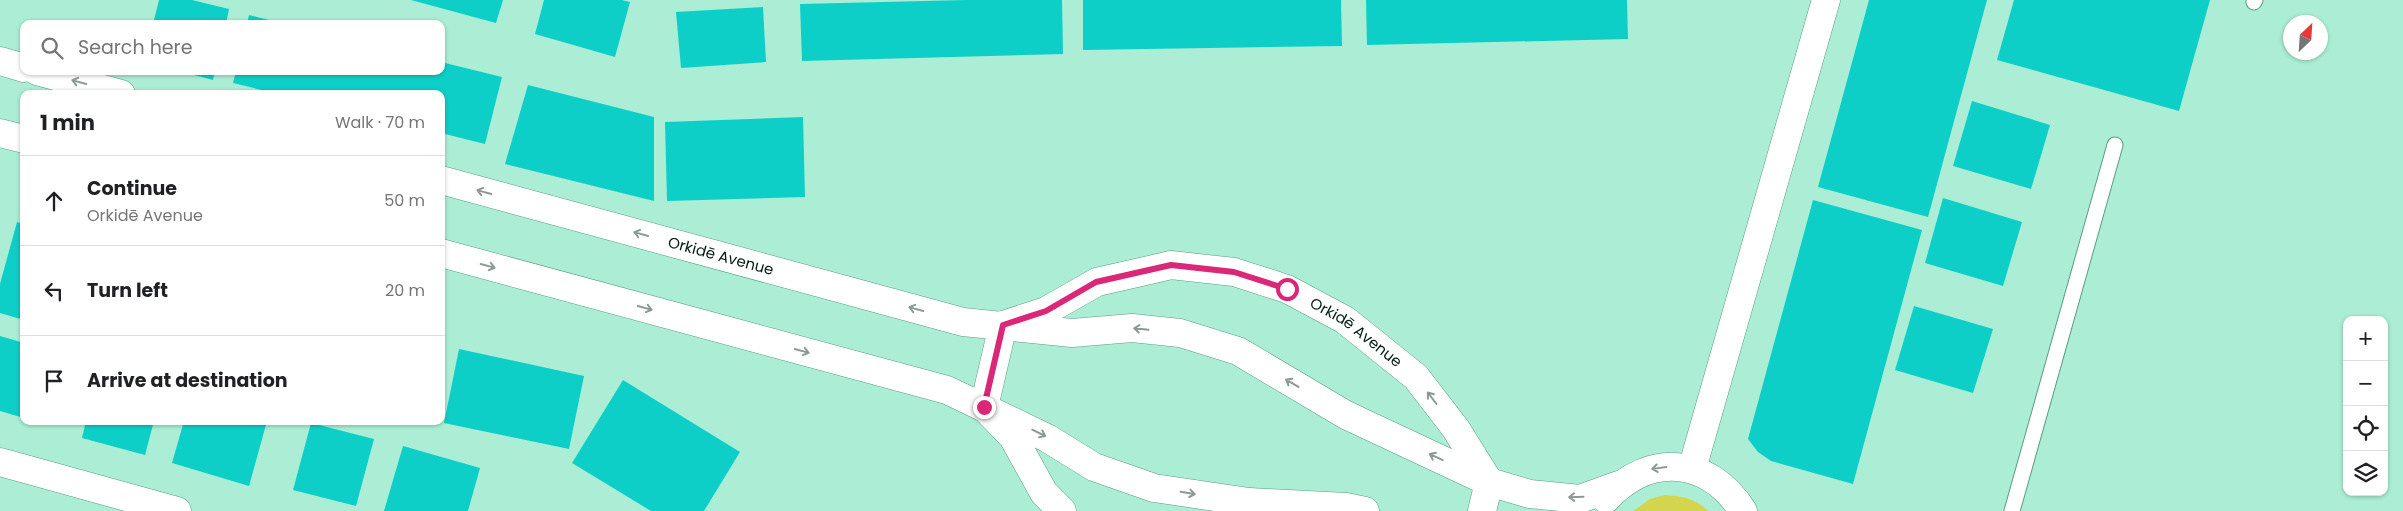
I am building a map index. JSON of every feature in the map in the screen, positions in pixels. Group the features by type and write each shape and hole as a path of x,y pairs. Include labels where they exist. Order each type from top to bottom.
{"street":[{"path":"1692,469 1826,0"},
{"path":"0,61 20,67"},
{"path":"51,75 106,90"},
{"path":"0,133 20,138"},
{"name":"Orkidē Avenue","path":"445,181 963,322 1072,333 1132,328 1180,333 1238,351 1346,416 1489,482 1530,494 1580,499 1619,485"},
{"path":"445,254 947,390 1047,438 1094,467 1154,488 1248,502 1346,508 1364,511"},
{"name":"Orkidē Avenue","path":"1003,325 1046,311 1096,282 1171,265 1234,272 1287,289 1345,320 1416,377 1456,429 1489,482"},
{"path":"984,407 1003,325"},
{"path":"984,407 1013,437 1044,493 1062,511"},
{"path":"0,462 177,511"},
{"path":"1599,511 1604,502 1619,485 1635,474 1654,468 1673,466 1692,469 1708,475 1734,497 1743,511"},
{"path":"1482,511 1489,482"}],"lane":[{"path":"2012,511 2115,145"}],"shaded area":[{"path":"1665,495 1688,498 1708,511 1633,511 1650,499"}],"building":[{"path":"159,0 192,0 229,9 227,20 154,20"},
{"path":"411,0 503,0 496,23"},
{"path":"544,0 622,0 630,2 615,57 535,34"},
{"path":"1062,0 1063,54 802,61 800,4"},
{"path":"1083,0 1341,0 1342,46 1083,50"},
{"path":"1366,0 1627,0 1628,39 1367,45"},
{"path":"1869,0 1987,0 1928,217 1818,187"},
{"path":"2014,0 2210,0 2179,111 1997,60"},
{"path":"763,7 766,62 681,68 676,12"},
{"path":"249,15 269,20 248,20"},
{"path":"445,63 502,77 485,144 445,134 445,90 262,90 233,83 235,75 445,75"},
{"path":"194,75 214,75 213,80"},
{"path":"528,85 654,117 654,201 505,164"},
{"path":"1972,101 2050,125 2031,189 1953,166"},
{"path":"803,117 805,197 667,201 665,122"},
{"path":"1943,198 2022,222 2003,286 1925,263"},
{"path":"1813,200 1922,230 1853,484 1771,461 1758,452 1748,439"},
{"path":"17,222 20,223 20,319 0,313 0,284"},
{"path":"1914,306 1993,329 1973,393 1895,370"},
{"path":"0,336 20,342 20,417 0,411"},
{"path":"459,349 584,376 569,449 445,423"},
{"path":"623,380 740,452 704,511 651,511 572,463"},
{"path":"85,425 153,425 145,455 82,438"},
{"path":"183,425 266,425 249,486 172,463"},
{"path":"310,425 319,425 374,439 356,506 293,490"},
{"path":"403,446 480,468 468,511 384,511"}],"route":[{"path":"984,407 1003,325 1046,311 1096,282 1171,265 1234,272 1287,289"}]}
